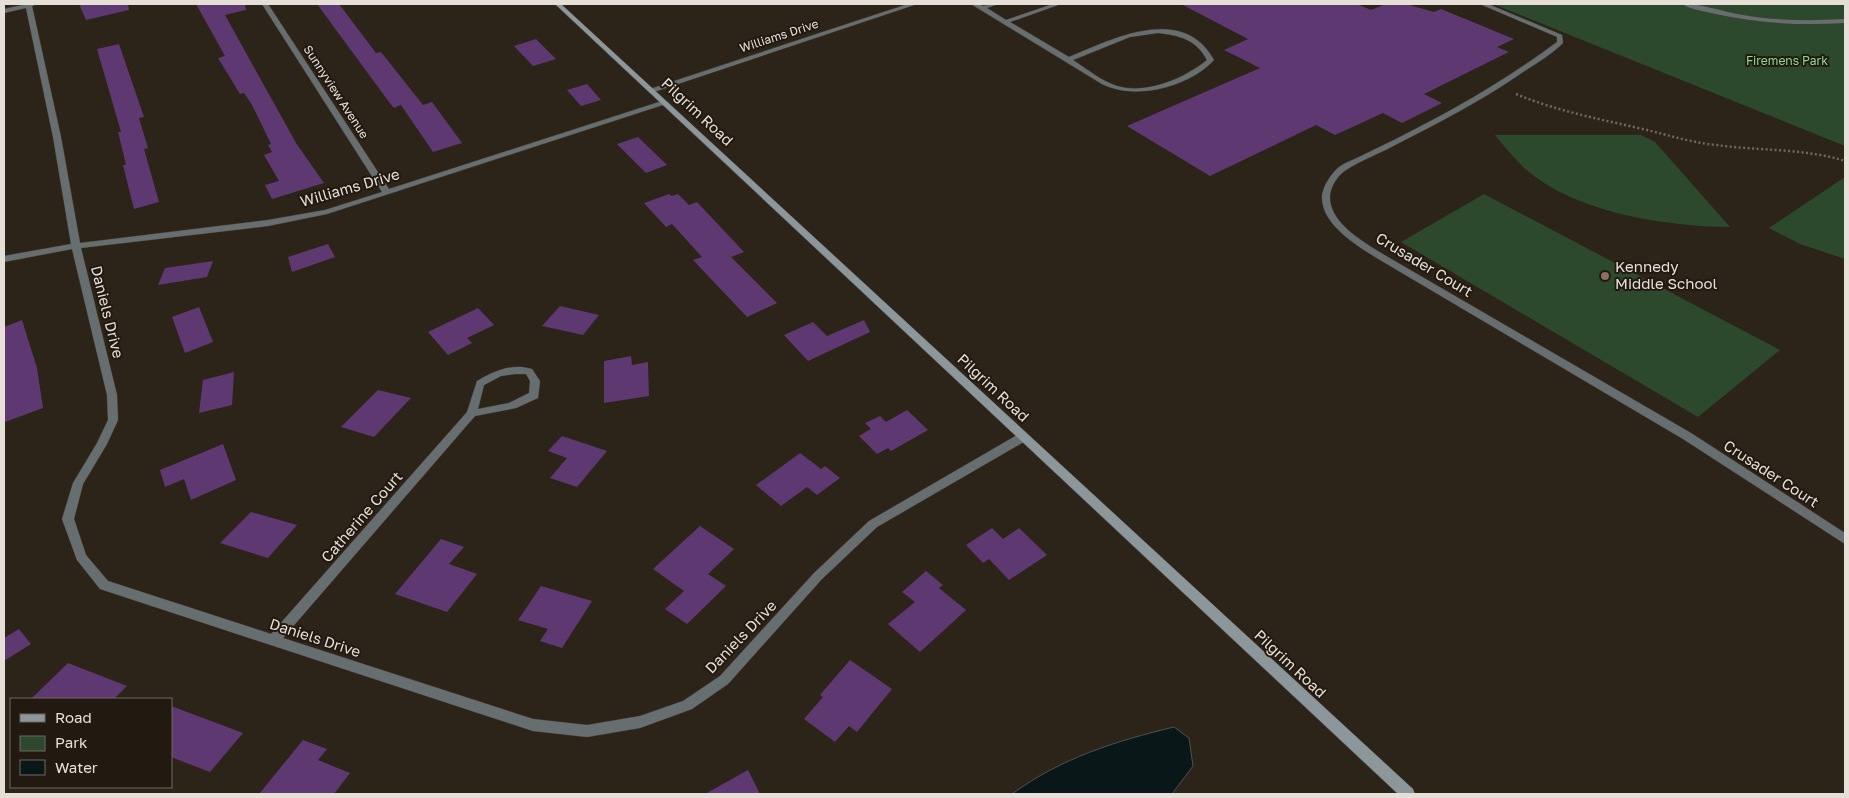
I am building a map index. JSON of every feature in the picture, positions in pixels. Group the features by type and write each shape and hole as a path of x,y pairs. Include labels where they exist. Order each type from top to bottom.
{"street":[{"path":"4,11 32,4"},
{"name":"Daniels Drive","path":"32,4 76,246 112,395 113,420 102,444 78,483 68,519 81,557 104,585 533,725 588,731 640,722 687,705 724,680 818,576 873,524 1023,437"},
{"name":"Sunnyview Avenue","path":"265,4 387,193"},
{"name":"Pilgrim Road","path":"558,4 1408,794"},
{"name":"Williams Drive","path":"651,90 914,4"},
{"path":"974,4 982,8 1068,60 1115,88 1130,90 1154,88 1204,67 1211,60 1208,51 1186,36 1155,32 1137,33 1068,60"},
{"path":"982,8 996,4"},
{"path":"1005,22 1058,4"},
{"name":"Crusader Court","path":"1483,4 1560,36 1560,43 1545,55 1457,110 1342,169 1331,178 1326,197 1330,215 1347,235 1378,255 1686,436 1845,539"},
{"path":"1684,4 1711,12 1768,22 1845,21"},
{"name":"Williams Drive","path":"4,259 76,246 268,223 328,212 665,103"},
{"name":"Catherine Court","path":"274,640 472,412 480,383 497,373 514,369 529,371 535,381 534,395 521,404 501,409 472,412"}],"path":[{"path":"1516,94 1544,107 1632,126 1682,141 1826,155 1845,161"}],"green space":[{"name":"Firemens Park","path":"1493,4 1845,4 1845,146"},
{"path":"1495,135 1641,135 1655,142 1730,227 1677,224 1649,220 1594,206 1568,196 1544,183 1523,167"},
{"path":"1845,177 1845,259 1800,244 1769,228"},
{"path":"1484,194 1780,350 1698,417 1401,242"}],"water":[{"path":"1174,727 1189,738 1193,766 1172,794 1012,794 1050,770 1090,752 1131,738"}],"building":[{"path":"79,4 128,4 129,10 86,20"},
{"path":"196,4 245,4 246,10 225,15 296,143 324,183 272,199 265,185 279,181 264,155 272,152 268,145 271,144 252,105 244,93 240,94 218,58 225,56"},
{"path":"317,4 339,4 376,53 381,52 423,105 432,102 462,143 433,152 401,105 394,108 389,102"},
{"path":"1181,4 1357,4 1371,10 1386,4 1406,4 1434,12 1441,9 1514,39 1497,47 1509,52 1424,94 1442,103 1402,123 1383,113 1335,135 1316,125 1210,176 1127,126 1260,68 1224,50 1248,39"},
{"path":"536,39 556,59 533,66 514,46"},
{"path":"119,44 144,117 139,118 148,148 144,149 159,202 134,209 123,165 126,165 118,132 121,132 97,49"},
{"path":"587,84 601,100 581,106 567,90"},
{"path":"638,137 667,165 646,173 617,144"},
{"path":"669,194 672,196 678,194 689,205 697,202 744,252 731,257 777,303 747,317 693,260 702,257 672,224 666,227 644,203"},
{"path":"328,244 335,257 292,272 288,257"},
{"path":"213,261 207,277 158,285 165,268"},
{"path":"560,306 599,315 583,335 542,326"},
{"path":"199,307 213,342 185,353 172,317"},
{"path":"478,308 494,325 467,338 472,343 448,355 428,332"},
{"path":"22,320 37,368 43,408 5,422 4,327"},
{"path":"864,320 870,332 808,361 784,335 813,322 827,336"},
{"path":"631,356 632,365 648,362 649,396 604,403 604,361"},
{"path":"234,372 232,405 199,413 203,380"},
{"path":"378,390 411,398 374,437 341,427"},
{"path":"907,410 928,430 891,451 888,448 877,454 859,436 871,429 865,423 880,416 886,422"},
{"path":"562,436 607,451 577,487 550,478 567,458 548,451"},
{"path":"223,444 236,480 191,500 184,479 165,487 160,470"},
{"path":"800,453 821,469 825,466 840,478 817,495 807,487 781,506 756,485"},
{"path":"251,512 297,525 268,558 220,543"},
{"path":"700,526 734,549 708,574 726,586 687,624 665,609 684,591 653,569"},
{"path":"992,528 1003,539 1019,528 1047,555 1009,580 989,559 983,563 966,545"},
{"path":"441,539 464,547 449,564 477,574 447,612 395,594"},
{"path":"926,571 943,585 939,588 966,610 920,652 888,624 915,602 902,592"},
{"path":"541,586 592,601 562,648 540,641 548,629 518,620"},
{"path":"19,629 31,644 4,661 4,638"},
{"path":"850,660 892,689 857,732 849,726 835,742 804,719 823,697 820,695"},
{"path":"68,663 127,686 115,698 32,698"},
{"path":"172,706 243,733 210,772 172,757"},
{"path":"303,740 327,749 318,760 350,773 334,794 259,794"},
{"path":"748,770 760,794 705,794"}],"place":[{"name":"Kennedy Middle School","path":"1605,276"}]}
